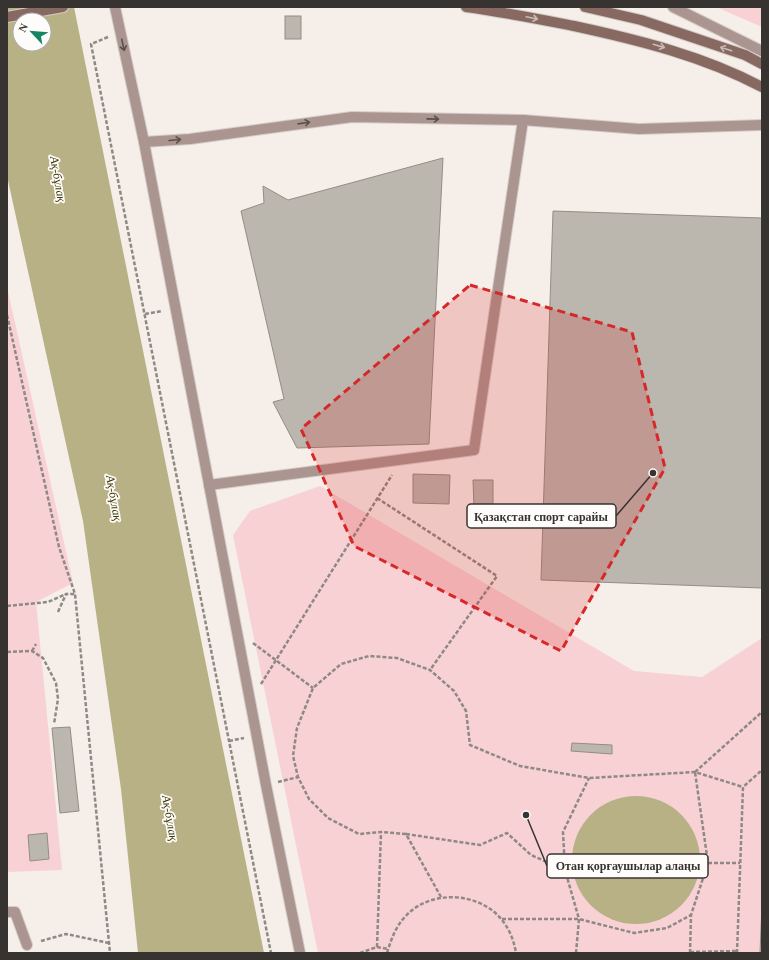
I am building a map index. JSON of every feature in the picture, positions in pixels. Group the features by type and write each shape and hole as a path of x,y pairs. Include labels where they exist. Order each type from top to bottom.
{"main road":[{"path":"7,17 63,7"},
{"path":"466,7 507,12 630,38 685,54 743,77 762,87"},
{"path":"585,7 641,20 745,55 762,64"}],"lane":[{"path":"115,7 144,142 250,702 300,953"},
{"path":"673,7 762,51"},
{"path":"144,142 190,139 352,117 523,120 639,128 762,125"},
{"path":"209,485 474,450 523,120"},
{"path":"7,912 15,912 27,945"}],"path":[{"path":"110,36 91,44 271,953"},
{"path":"144,314 163,311"},
{"path":"7,315 59,547 75,594 110,953"},
{"path":"250,702 401,459"},
{"path":"377,498 497,576 430,670"},
{"path":"7,606 48,602 66,594 75,594"},
{"path":"58,612 66,594"},
{"path":"237,630 314,688"},
{"path":"32,651 36,644"},
{"path":"7,652 32,651 44,658 56,683 58,699 54,724"},
{"path":"565,870 531,855 507,833 480,845 406,834 381,832 359,834 328,818 308,799 298,777 293,756 297,728 314,688 341,664 369,656 397,658 430,670 454,691 466,711 470,745 520,766 589,778 695,772 743,787"},
{"path":"695,772 762,712"},
{"path":"229,741 246,738"},
{"path":"695,772 708,863 691,915 690,952 737,952 743,787 762,770"},
{"path":"266,785 298,777"},
{"path":"576,953 579,919 565,870 563,832 589,778"},
{"path":"376,947 381,832"},
{"path":"406,834 441,897"},
{"path":"708,863 740,863"},
{"path":"387,953 393,933 405,916 421,904 441,897 463,897 484,905 502,919 513,938 516,953"},
{"path":"502,919 579,919 634,932 667,928 691,915"},
{"path":"27,945 66,934 109,943"},
{"path":"360,953 376,947 388,949"}],"highlighted area":[{"path":"470,285 632,332 665,468 561,651 354,546 301,429"}],"shaded area":[{"path":"716,7 762,7 762,27"},
{"path":"7,287 73,583 36,602 62,870 7,872"},
{"path":"320,486 634,671 702,677 762,638 762,953 318,953 233,535 250,511"}],"water":[{"name":"Ақ-бұлақ","path":"7,7 74,7 264,953 138,953 121,789 83,521 7,176"},
{"path":"636,796 660,801 681,815 695,836 700,860 695,884 681,905 660,919 636,924 612,919 591,905 577,884 572,860 577,836 591,815 612,801"}],"building":[{"path":"285,16 301,16 301,39 285,39"},
{"path":"443,158 429,444 297,448 273,402 284,399 241,211 264,203 263,186 288,200"},
{"path":"553,211 762,218 762,588 541,580"},
{"path":"413,474 450,475 449,504 413,503"},
{"path":"473,480 493,480 493,507 474,508"},
{"path":"70,727 79,811 60,813 52,728"},
{"path":"572,743 612,745 612,754 571,751"},
{"path":"47,833 49,859 30,861 28,835"},
{"path":"762,905 762,953 760,953"}],"place":[{"name":"Қазақстан спорт сарайы","path":"653,473"},
{"name":"Отан қорғаушылар алаңы","path":"526,815"}]}
